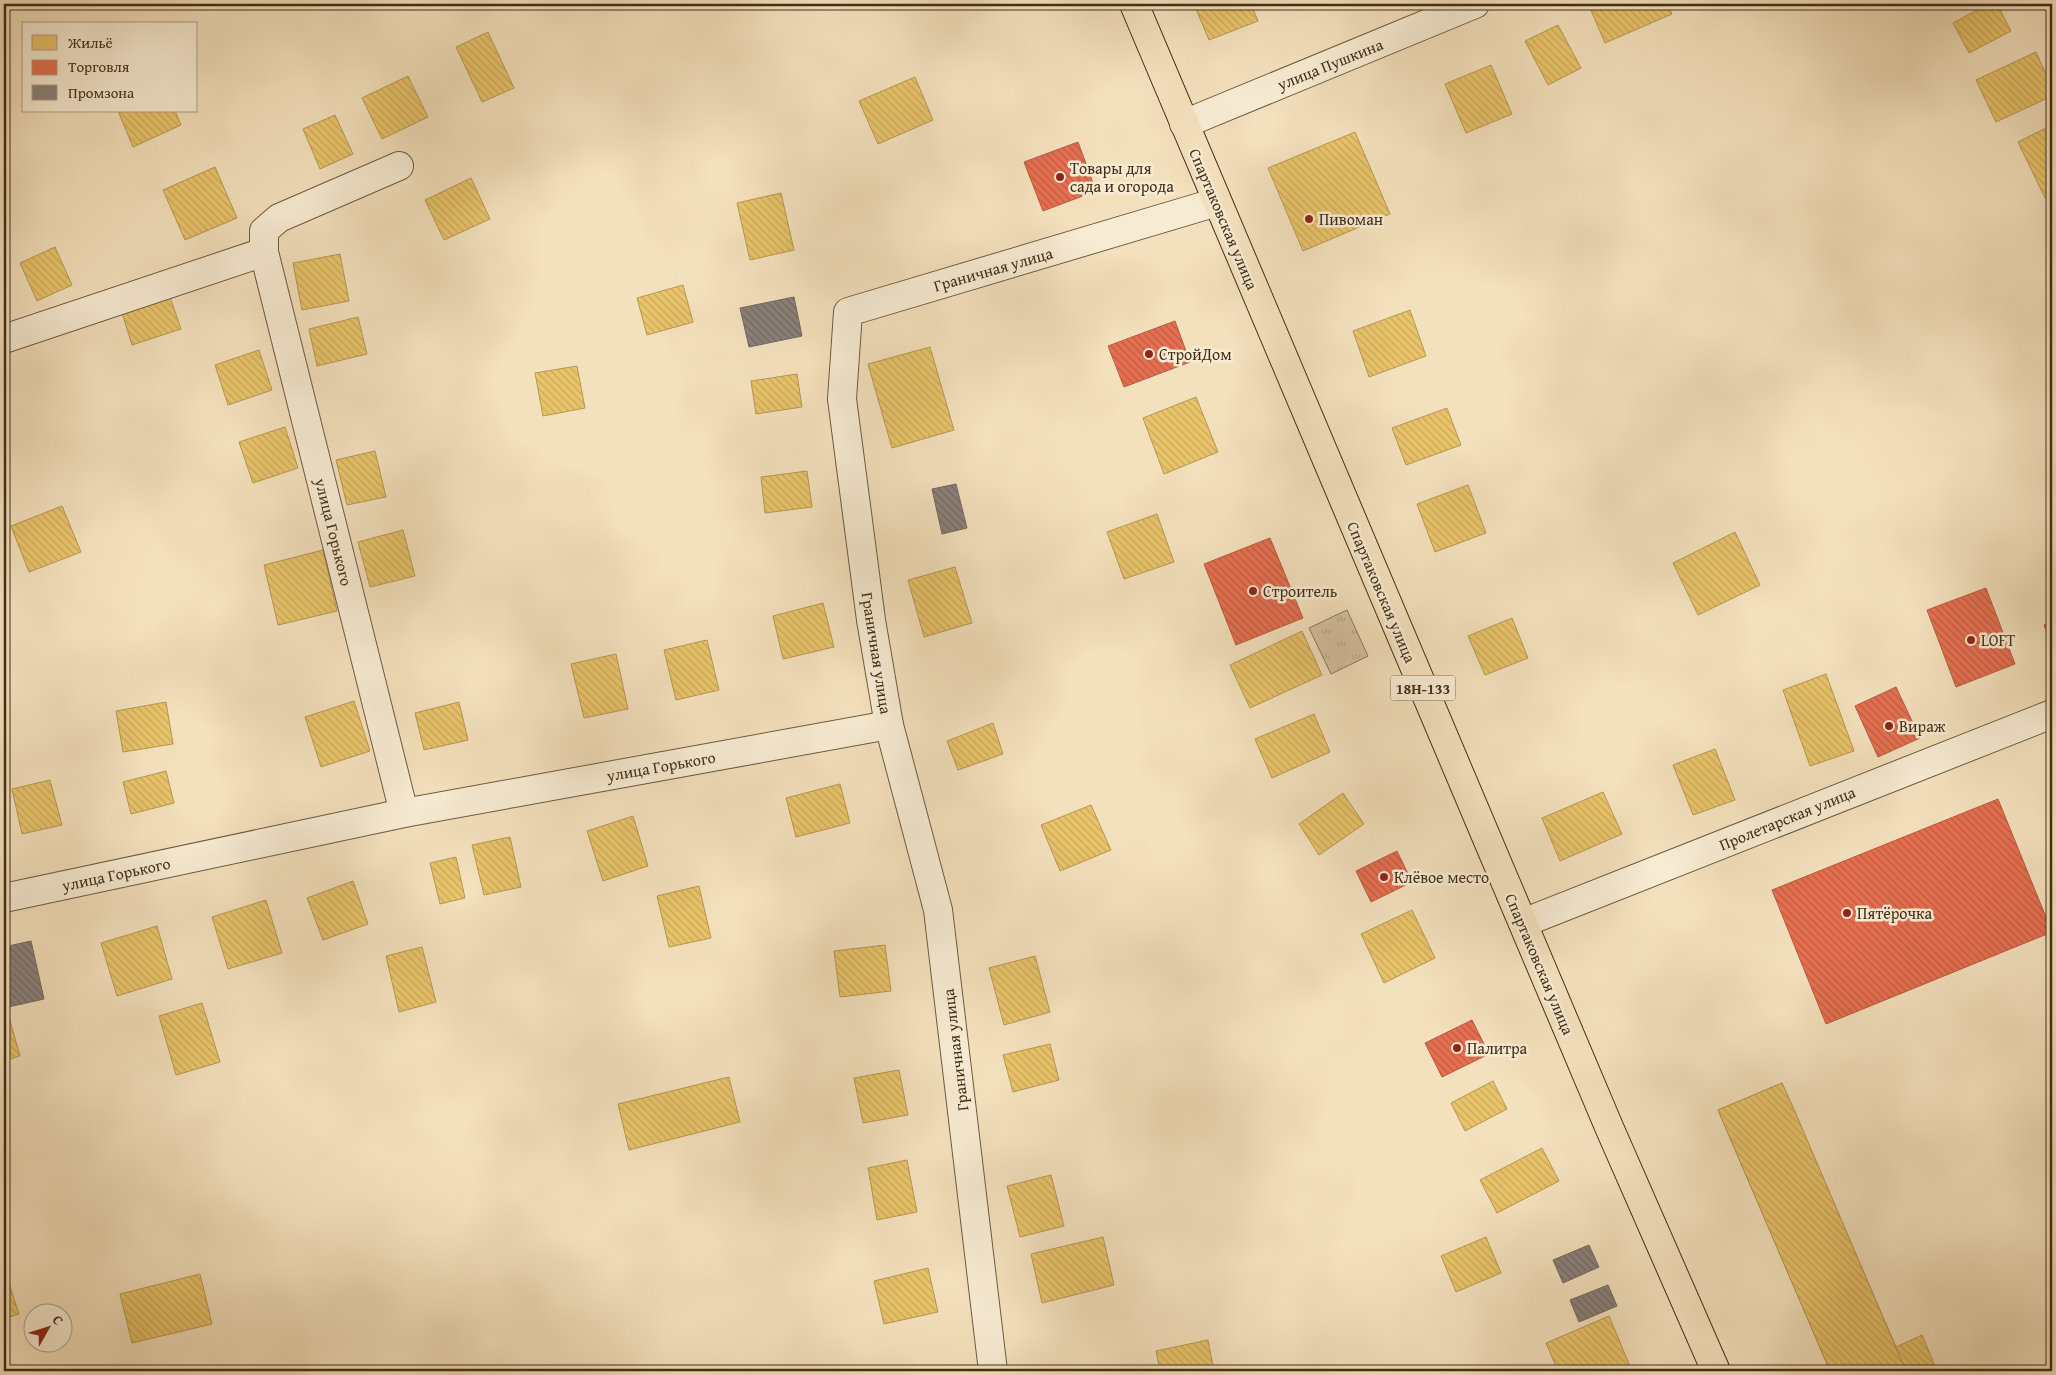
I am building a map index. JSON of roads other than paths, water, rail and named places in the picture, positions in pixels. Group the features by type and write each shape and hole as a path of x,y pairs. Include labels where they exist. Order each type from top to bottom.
{"main road":[{"name":"Спартаковская улица","path":"1134,4 1522,923 1716,1371"}],"street":[{"name":"улица Пушкина","path":"1184,124 1475,4"},
{"name":"улица Горького","path":"399,166 279,218 264,231 264,252 404,812"},
{"name":"Граничная улица","path":"993,1371 938,910 889,725 871,620 842,399 848,312 1217,202"},
{"path":"4,339 264,252"},
{"name":"Пролетарская улица","path":"1522,923 2052,714"},
{"name":"улица Горького","path":"4,898 404,812 889,725"}],"place":[{"name":"Товары для сада и огорода","path":"1060,177"},
{"name":"Пивоман","path":"1309,219"},
{"name":"СтройДом","path":"1149,354"},
{"name":"Строитель","path":"1253,591"},
{"name":"LOFT","path":"1971,640"},
{"name":"Вираж","path":"1889,726"},
{"name":"Клёвое место","path":"1384,877"},
{"name":"Пятёрочка","path":"1847,913"},
{"name":"Палитра","path":"1457,1048"}]}
